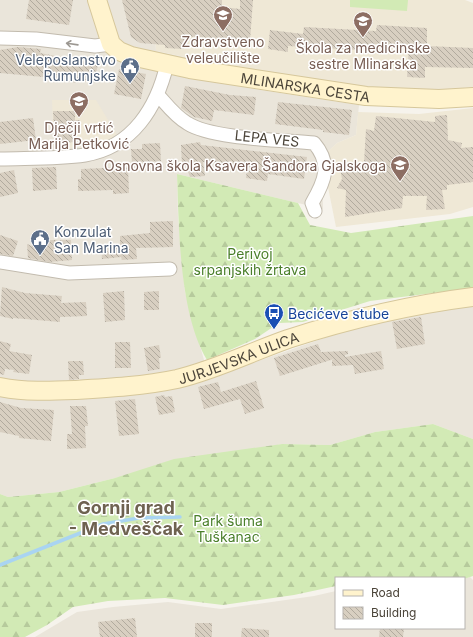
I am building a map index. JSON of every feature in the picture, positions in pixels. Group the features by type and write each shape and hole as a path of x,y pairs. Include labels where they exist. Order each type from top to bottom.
{"street":[{"path":"0,38 36,38 95,46 111,44 97,0"},
{"name":"MLINARSKA CESTA","path":"111,44 124,54 167,64 242,78 366,96 439,99 473,97"},
{"path":"0,160 85,155 109,148 134,131 144,119 158,95 167,64"},
{"name":"LEPA VES","path":"158,95 177,116 198,130 222,134 314,143 323,153 326,169 321,188 312,203 315,211"},
{"path":"0,262 69,273 170,269"},
{"name":"JURJEVSKA ULICA","path":"0,387 25,390 116,388 178,379 288,339 373,314 405,306 473,297"}],"shaded area":[{"path":"0,0 153,0 156,51 249,70 248,88 359,105 356,135 337,143 322,157 323,209 177,174 178,218 185,292 209,378 333,335 405,315 473,306 473,439 433,424 375,432 330,445 282,444 115,478 59,492 8,497 0,494"},
{"name":"Škola za medicinske sestre Mlinarska","path":"153,0 465,0 473,3 473,87 428,91 377,89 249,70 156,51"},
{"name":"Dječji vrtić Marija Petković","path":"52,100 96,100 117,135 99,146 54,149"},
{"name":"Osnovna škola Ksavera Šandora Gjalskoga","path":"473,108 473,207 450,214 336,227 322,157 337,143 356,135 358,112 419,114"},
{"path":"470,577 473,580 473,637 35,637 77,612 168,602 221,609 314,596 335,591 335,629 465,629 465,579"}],"green space":[{"path":"350,0 408,0 407,11 350,7"},
{"name":"Perivoj srpanjskih žrtava","path":"177,174 298,203 310,225 351,233 473,216 473,288 370,301 303,322 279,323 255,339 207,360 198,341 191,319 186,295 180,245"},
{"name":"Park šuma Tuškanac","path":"433,424 473,439 473,576 465,579 465,577 335,577 335,586 294,595 223,605 165,598 108,601 73,607 47,625 25,637 0,637 0,494 8,497 59,492 115,478 174,459 282,444 330,445 375,432"}],"building":[{"path":"29,0 73,0 69,25 26,19"},
{"path":"122,0 222,0 222,7 240,9 240,0 253,0 250,41 185,36 184,49 165,48 165,45 140,43 131,37"},
{"path":"377,25 427,28 427,46 473,48 473,68 425,67 425,78 407,77 409,45 375,44 375,51 288,46 288,52 268,49 270,30 303,34 304,27 376,31"},
{"path":"18,47 41,49 40,53 98,64 94,83 76,80 76,83 54,78 0,73 0,50"},
{"name":"Veleposlanstvo Rumunjske","path":"119,69 146,74 141,99 114,94"},
{"path":"185,86 230,95 256,97 254,115 214,110 212,121 194,117 181,108"},
{"path":"278,102 352,110 349,135 275,124"},
{"path":"53,111 75,111 75,120 80,120 80,130 76,130 77,142 55,143"},
{"name":"Osnovna škola Ksavera Šandora Gjalskoga","path":"447,115 448,140 462,143 461,148 473,147 473,182 447,185 447,190 442,190 445,209 426,210 427,196 403,196 402,208 345,217 346,190 337,188 342,179 339,163 364,163 366,129 374,131 376,116 435,122 435,116"},
{"path":"33,118 36,140 0,144 0,122"},
{"path":"200,142 201,145 307,157 304,179 268,174 267,181 246,178 247,167 203,162 205,176 190,177 186,166 182,166 181,145"},
{"path":"160,143 161,161 132,163 131,149 142,149 142,144"},
{"path":"56,167 57,189 33,191 32,168"},
{"path":"128,167 129,193 113,194 113,190 78,191 78,179 81,179 81,169"},
{"path":"14,170 18,193 0,197 0,173"},
{"path":"173,221 173,247 136,248 137,259 122,260 121,257 102,259 101,246 120,244 120,236 150,233 150,222"},
{"path":"0,235 18,241 13,256 0,254"},
{"path":"71,240 72,260 49,262 28,258 27,244 32,246 32,241"},
{"path":"2,287 25,293 62,296 61,303 86,302 87,316 60,317 60,322 13,319 0,316"},
{"path":"124,291 125,320 105,322 103,293"},
{"path":"159,291 159,310 144,310 144,292"},
{"path":"421,317 425,344 397,349 392,322"},
{"path":"0,341 11,344 9,351 32,355 29,374 13,372 14,370 5,369 4,375 0,374"},
{"path":"115,342 130,342 131,368 115,368"},
{"path":"318,344 321,352 348,351 348,354 345,355 345,357 381,351 384,369 355,374 353,365 332,366 332,360 334,359 280,376 274,358"},
{"path":"159,345 161,358 159,358 160,369 148,371 144,348"},
{"path":"68,361 83,361 84,375 79,375 79,379 69,380"},
{"path":"256,381 264,408 245,414 240,399 204,409 198,387 218,382 221,392"},
{"path":"164,395 165,397 172,396 175,412 159,415 155,397"},
{"path":"135,399 139,434 119,436 115,401"},
{"path":"0,402 21,408 54,410 51,441 19,438 19,436 0,432"},
{"path":"70,406 86,406 88,426 85,426 86,448 67,449 67,434 72,434"},
{"path":"135,618 137,637 100,637 98,622"},
{"path":"195,623 212,623 212,637 195,637"},
{"path":"242,628 269,630 269,637 241,637"},
{"path":"380,629 404,629 403,637 379,637"}],"waterway":[{"path":"0,565 103,524 139,518 180,517"}],"place":[{"name":"Zdravstveno veleučilište","path":"223,32"},
{"name":"Škola za medicinske sestre Mlinarska","path":"363,38"},
{"name":"Veleposlanstvo Rumunjske","path":"130,84"},
{"name":"Dječji vrtić Marija Petković","path":"79,118"},
{"name":"Osnovna škola Ksavera Šandora Gjalskoga","path":"400,182"},
{"name":"Konzulat San Marina","path":"40,256"},
{"name":"Becićeve stube","path":"274,330"}],"district":[{"name":"Gornji grad - Medveščak","path":"126,517"}]}
